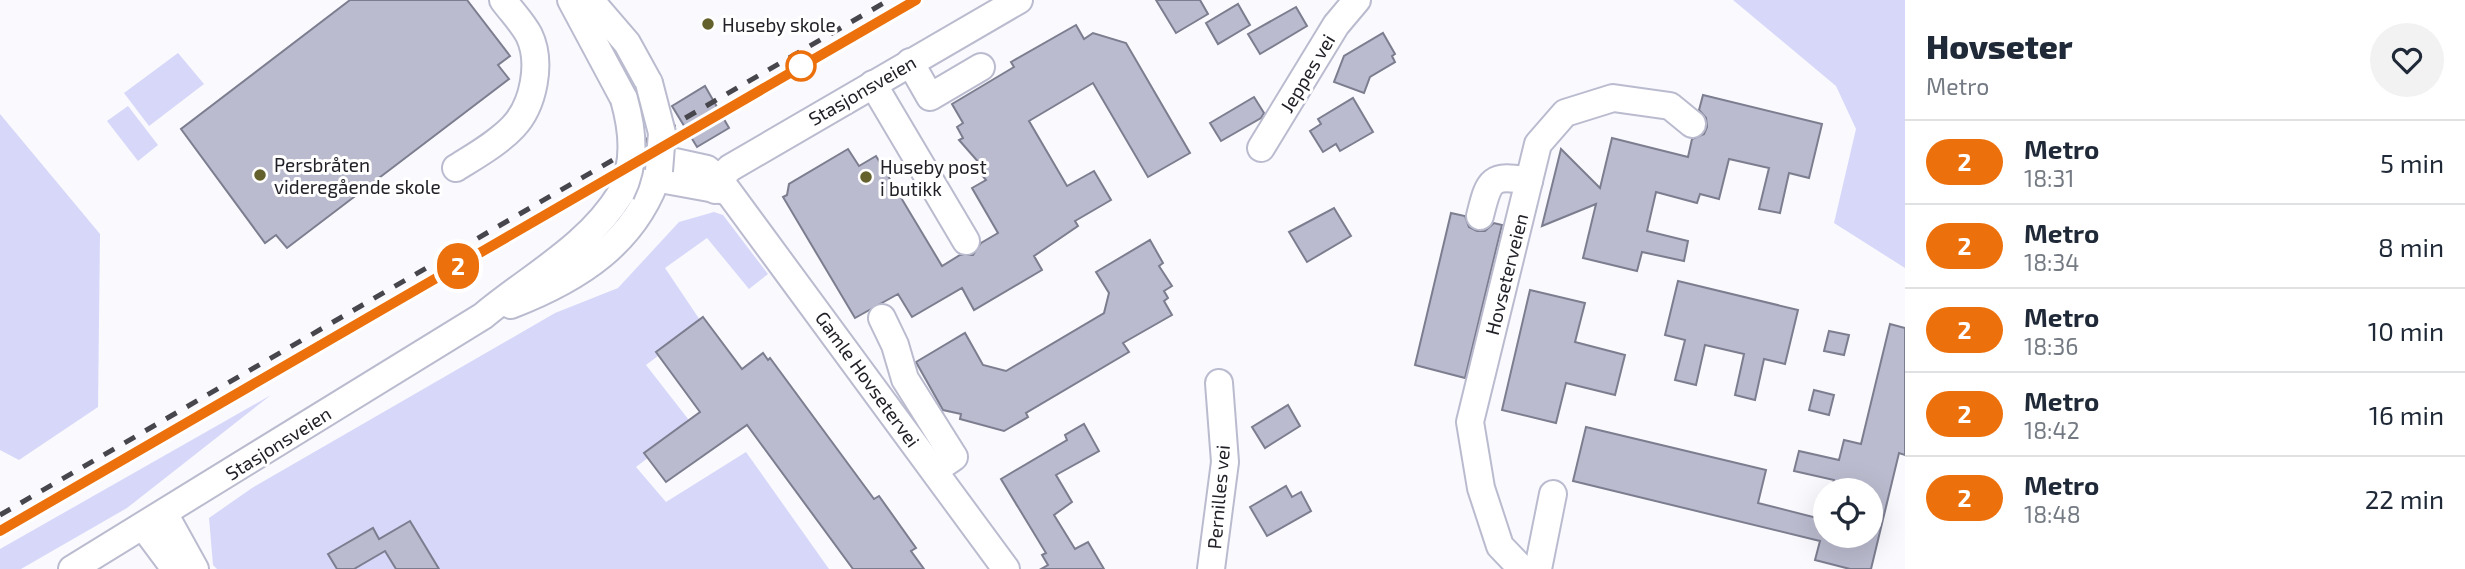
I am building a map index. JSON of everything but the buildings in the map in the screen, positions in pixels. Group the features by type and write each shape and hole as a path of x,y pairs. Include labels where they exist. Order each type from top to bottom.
{"street":[{"path":"456,168 514,126 526,107 533,87 535,66 531,41 503,0"},
{"path":"571,0 624,99 631,132 655,169"},
{"path":"590,0 627,43 649,83 662,133 655,169"},
{"name":"Stasjonsveien","path":"720,187 730,168 1019,0"},
{"name":"Jeppes vei","path":"1261,148 1336,25 1357,0"},
{"path":"910,62 930,97 981,68"},
{"path":"873,84 966,241"},
{"name":"Hovseterveien","path":"1522,569 1500,546 1481,488 1470,422 1538,144 1565,113 1613,98 1670,106 1692,124"},
{"name":"Stasjonsveien","path":"484,316 523,283 581,242 598,226 621,193 655,169"},
{"name":"Stasjonsveien","path":"72,569 484,316 571,277 610,250 638,220 655,169"},
{"name":"Gamle Hovsetervei","path":"655,169 707,169 935,470 1006,569"},
{"path":"1480,216 1490,184 1496,179 1505,177 1529,181"},
{"path":"882,318 895,345 905,379 954,457 935,470"},
{"name":"Pernilles vei","path":"1210,569 1224,474 1224,425 1219,383"},
{"path":"1538,569 1553,494"},
{"path":"154,519 175,569"},
{"path":"154,519 195,569"}],"shaded area":[{"path":"1733,0 1905,0 1905,268 1834,223 1856,129 1836,86"},
{"path":"178,53 204,84 149,126 124,93"},
{"path":"128,106 158,145 138,161 107,121"},
{"path":"0,114 100,234 98,407 19,460 0,450"},
{"path":"714,212 723,215 768,274 749,289 707,238 665,268 702,323 646,365 692,424 636,467 666,502 746,452 829,569 217,569 213,565 209,518 252,488 555,313 618,288 679,222"},
{"path":"271,395 127,508 21,569 0,569 0,549"}],"railway":[{"path":"0,515 889,0"},
{"path":"0,531 916,0"}],"metro line":[{"name":"2","path":"0,531 916,0"}],"place":[{"name":"Huseby skole","path":"708,24"},
{"name":"Persbråten videregående skole","path":"260,175"},
{"name":"Huseby post i butikk","path":"866,177"}]}
